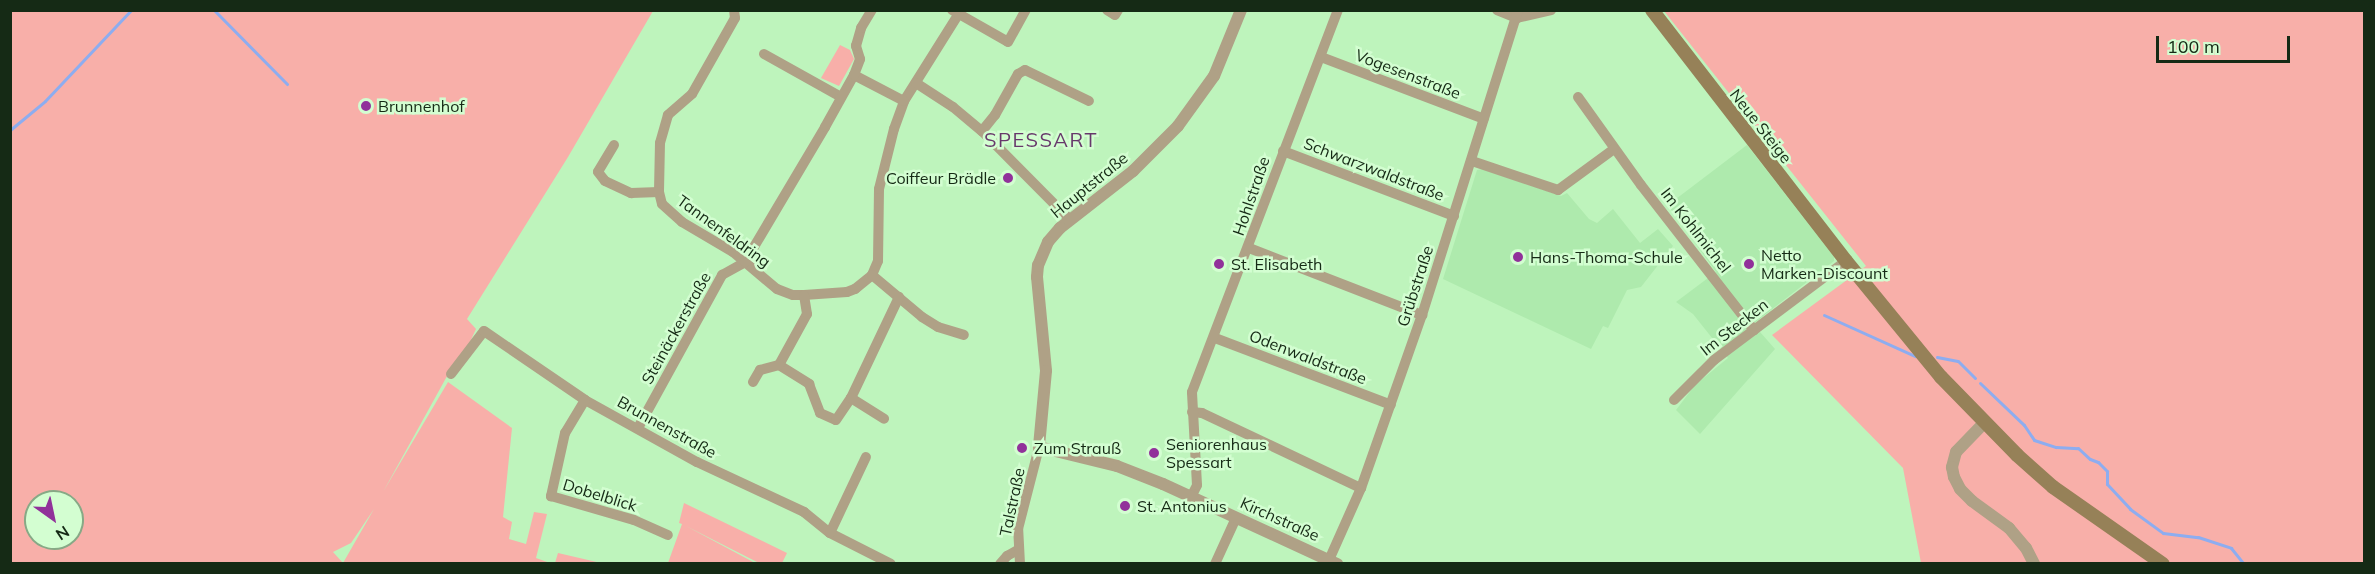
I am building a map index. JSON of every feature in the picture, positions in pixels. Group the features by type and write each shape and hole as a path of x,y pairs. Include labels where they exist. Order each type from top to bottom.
{"main road":[{"name":"Neue Steige","path":"1652,10 1846,261 1938,374 1984,423 2053,487 2163,564"}],"street":[{"name":"Tannenfeldring","path":"734,10 735,18 692,94 668,115 660,143 658,192 662,204 670,213 745,262 777,289 793,295 847,292 855,289 872,275"},
{"name":"Steinäckerstraße","path":"638,428 722,274 745,262 785,199 854,75 860,59 856,46 861,28 872,10"},
{"path":"964,335 938,327 872,275 878,261 879,189 894,129 904,101 957,12 1008,42 1026,10"},
{"path":"1107,10 1115,15 1118,10"},
{"name":"Hauptstraße","path":"1039,447 1046,371 1037,289 1038,265 1048,242 1070,220 1133,171 1178,126 1214,76 1241,10"},
{"name":"Hohlstraße","path":"1191,497 1197,485 1192,392 1215,338 1282,151 1338,10"},
{"path":"1497,10 1518,14 1551,10"},
{"name":"Grübstraße","path":"1333,562 1422,315 1518,14"},
{"path":"764,54 841,97"},
{"name":"Vogesenstraße","path":"1321,57 1484,118"},
{"path":"982,131 995,115 1018,74 1025,70 1089,101"},
{"path":"854,75 904,101"},
{"path":"916,83 953,107 982,131 1070,220"},
{"name":"Im Kohlmichel","path":"1578,97 1614,149 1754,330"},
{"path":"614,145 598,172 604,181 631,193 658,192"},
{"path":"1472,161 1558,190 1614,149"},
{"name":"Schwarzwaldstraße","path":"1282,151 1454,216"},
{"path":"1248,248 1422,315"},
{"name":"Im Stecken","path":"1674,400 1714,360 1846,261"},
{"path":"753,382 760,370 779,365 807,314 804,295"},
{"path":"779,365 809,384 819,413 831,420 841,416 899,297"},
{"name":"Brunnenstraße","path":"451,374 484,331 585,399 697,462 804,512 830,533 891,564"},
{"name":"Odenwaldstraße","path":"1215,338 1391,405"},
{"path":"851,398 884,419"},
{"name":"Dobelblick","path":"585,399 565,433 551,496 634,520 668,535"},
{"path":"1192,412 1202,413 1361,488"},
{"path":"1984,423 1956,452 1952,467 1954,477 1960,489 1972,501 2009,528 2026,548 2034,564"},
{"name":"Kirchstraße","path":"1039,447 1117,466 1333,562"},
{"name":"Talstraße","path":"1020,564 1018,529 1039,447"},
{"path":"830,533 866,458"},
{"path":"1215,564 1236,518"},
{"path":"1000,564 1007,556 1018,550"}],"shaded area":[{"path":"10,11 653,11 568,157 467,319 476,329 469,344 446,378 383,492 448,382 512,428 503,517 512,522 509,539 526,544 534,512 547,514 536,558 550,563 11,563","holes":["374,509 343,563 333,552 351,543"]},
{"path":"1664,11 2364,11 2364,563 1921,563 1903,468 1772,335 1866,266"},
{"path":"840,45 850,50 854,59 839,86 821,78"},
{"path":"1747,145 1834,257 1834,261 1753,324 1775,349 1700,434 1676,410 1695,385 1728,358 1693,314 1676,302 1716,272 1668,205"},
{"path":"1482,169 1561,196 1567,193 1589,219 1597,223 1613,209 1640,243 1658,229 1673,246 1641,287 1627,290 1608,328 1603,326 1591,349 1443,279 1477,170"},
{"path":"684,503 787,553 782,563 759,563 686,526 755,563 668,563 682,524 679,523"},
{"path":"558,553 601,563 555,563"}],"waterway":[{"path":"10,130 45,101 131,10"},
{"path":"214,10 287,84"},
{"path":"1824,315 1915,356"},
{"path":"1937,357 1958,361 1975,378"},
{"path":"1980,383 2024,425 2034,440 2056,447 2078,448 2090,459 2098,462 2107,471 2107,484 2130,509 2163,533 2198,537 2231,548 2244,564"}],"place":[{"name":"Brunnenhof","path":"366,106"},
{"name":"Coiffeur Brädle","path":"1008,178"},
{"name":"Hans-Thoma-Schule","path":"1518,257"},
{"name":"St. Elisabeth","path":"1219,264"},
{"name":"Netto Marken-Discount","path":"1749,264"},
{"name":"Zum Strauß","path":"1022,448"},
{"name":"Seniorenhaus Spessart","path":"1154,453"},
{"name":"St. Antonius","path":"1125,506"}],"district":[{"name":"SPESSART","path":"1041,139"}]}
